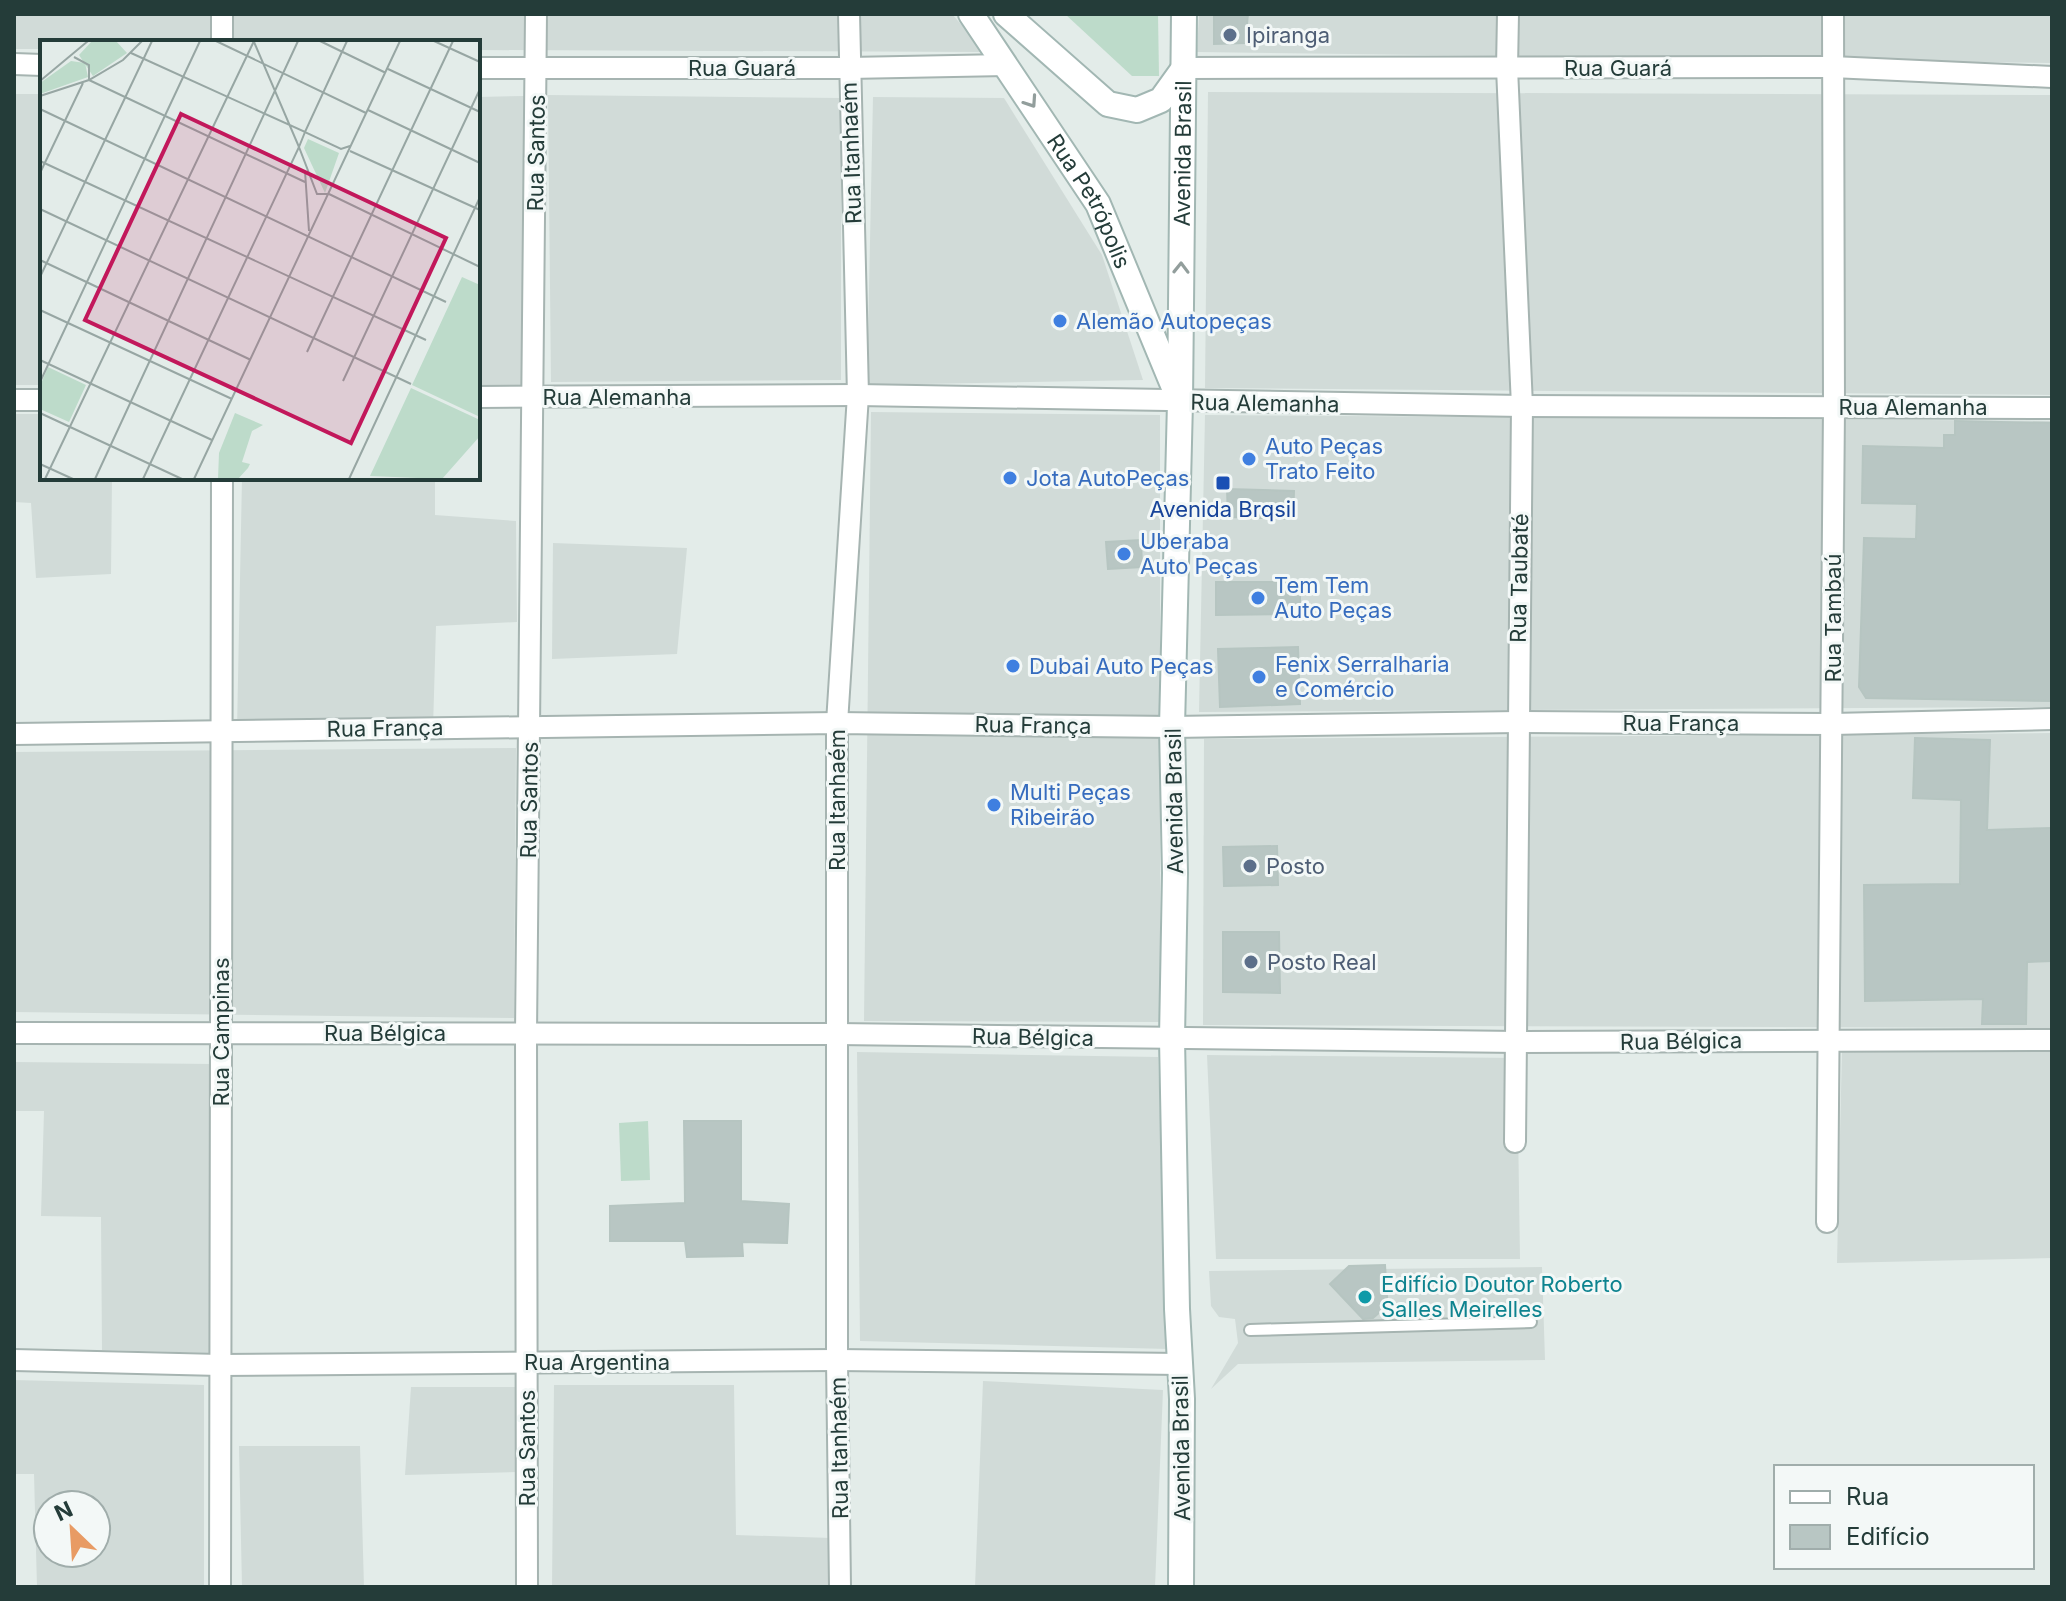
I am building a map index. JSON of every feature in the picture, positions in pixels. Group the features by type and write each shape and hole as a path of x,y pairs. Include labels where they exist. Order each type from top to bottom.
{"main road":[{"name":"Rua Petrópolis","path":"971,14 1098,204 1180,402"},
{"path":"1006,14 1108,104 1137,110 1161,100 1184,68"},
{"name":"Avenida Brasil","path":"1181,1587 1180,1364 1172,1038 1175,873 1172,727 1180,402 1184,14"}],"street":[{"path":"222,14 222,40"},
{"name":"Rua Santos","path":"527,1587 526,1034 536,14"},
{"name":"Rua Itanhaém","path":"840,1587 837,723 858,395 849,14"},
{"name":"Rua Taubaté","path":"1508,14 1507,68 1522,406 1515,1142"},
{"name":"Rua Tambaú","path":"1827,1222 1831,1039 1833,14"},
{"path":"14,64 40,65"},
{"name":"Rua Guará","path":"480,68 1006,65"},
{"name":"Rua Guará","path":"1184,68 1832,67 2052,77"},
{"name":"Rua Alemanha","path":"480,397 858,395 1522,406 2052,408"},
{"path":"14,400 40,400"},
{"name":"Rua Campinas","path":"220,1587 222,480"},
{"name":"Rua França","path":"14,734 837,723 1172,727 1518,722 1832,724 2052,719"},
{"name":"Rua Bélgica","path":"14,1033 837,1034 1518,1042 2052,1040"},
{"name":"Rua Argentina","path":"14,1360 220,1365 837,1360 1180,1364"}],"lane":[{"path":"1250,1330 1531,1322"}],"shaded area":[{"path":"14,14 952,14 985,52 480,50 480,40 40,40 40,49 14,49"},
{"path":"1199,14 2052,14 2052,63 1197,52"},
{"path":"1208,92 2052,95 2052,395 1205,388"},
{"path":"14,94 40,94 40,385 14,385"},
{"path":"548,95 841,98 841,380 551,382"},
{"path":"524,96 521,385 480,385 480,97"},
{"path":"873,97 1004,98 1102,255 1143,380 867,385"},
{"path":"871,412 1160,415 1160,1022 864,1021"},
{"path":"14,414 40,414 40,480 112,480 111,574 36,578 31,503 14,502"},
{"path":"1205,415 2052,421 2052,707 1199,712"},
{"path":"242,480 435,480 435,515 516,521 517,622 436,626 433,728 237,730"},
{"path":"553,543 687,548 677,654 552,659"},
{"path":"2052,733 2052,1028 1203,1025 1204,739"},
{"path":"516,748 514,1018 14,1012 14,752"},
{"path":"1842,1049 2052,1050 2052,1258 1837,1263"},
{"path":"857,1052 1158,1057 1168,1349 860,1341"},
{"path":"1207,1055 1517,1058 1520,1259 1216,1259"},
{"path":"14,1062 213,1064 214,1353 102,1350 101,1217 41,1216 44,1111 14,1111"},
{"path":"1542,1267 1545,1360 1238,1364 1211,1389 1238,1343 1235,1319 1219,1317 1211,1306 1209,1271"},
{"path":"14,1380 204,1385 204,1587 37,1587 37,1569 112,1569 112,1489 34,1489 34,1474 14,1474"},
{"path":"983,1381 1163,1390 1155,1587 975,1587"},
{"path":"554,1385 734,1385 736,1535 831,1538 831,1587 552,1587"},
{"path":"411,1387 516,1387 516,1472 405,1475"},
{"path":"239,1446 360,1446 364,1587 242,1587"}],"green space":[{"path":"1065,14 1158,14 1159,76 1132,76"},
{"path":"648,1121 650,1180 621,1181 619,1123"}],"building":[{"name":"Ipiranga","path":"1214,14 1248,14 1245,43 1214,44"},
{"path":"1955,421 2052,423 2052,701 1866,698 1859,687 1864,538 1916,539 1917,504 1862,503 1863,446 1944,448 1944,435 1955,435"},
{"path":"1227,489 1294,491 1293,519 1228,517"},
{"name":"Uberaba Auto Peças","path":"1141,540 1142,567 1108,569 1106,542"},
{"name":"Tem Tem Auto Peças","path":"1216,582 1300,582 1300,614 1216,615"},
{"name":"Fenix Serralharia e Comércio","path":"1298,647 1300,704 1220,707 1218,649"},
{"path":"1915,738 1990,740 1987,830 2052,828 2052,961 2027,962 2026,1024 1982,1024 1983,999 1865,1001 1864,885 1960,884 1961,800 1913,798"},
{"name":"Posto","path":"1277,846 1278,885 1224,886 1223,847"},
{"name":"Posto Real","path":"1223,932 1279,932 1280,993 1223,992"},
{"path":"684,1121 741,1121 741,1201 789,1204 787,1243 742,1242 743,1256 687,1257 685,1241 610,1241 610,1206 685,1203"},
{"name":"Edifício Doutor Roberto Salles Meirelles","path":"1385,1265 1388,1312 1381,1311 1373,1318 1363,1319 1330,1284 1349,1266"}],"place":[{"name":"Ipiranga","path":"1230,35"},
{"name":"Alemão Autopeças","path":"1060,321"},
{"name":"Auto Peças Trato Feito","path":"1249,459"},
{"name":"Jota AutoPeças","path":"1010,478"},
{"name":"Avenida Brqsil","path":"1223,483"},
{"name":"Uberaba Auto Peças","path":"1124,554"},
{"name":"Tem Tem Auto Peças","path":"1258,598"},
{"name":"Dubai Auto Peças","path":"1013,666"},
{"name":"Fenix Serralharia e Comércio","path":"1259,677"},
{"name":"Multi Peças Ribeirão","path":"994,805"},
{"name":"Posto","path":"1250,866"},
{"name":"Posto Real","path":"1251,962"},
{"name":"Edifício Doutor Roberto Salles Meirelles","path":"1365,1297"}]}
